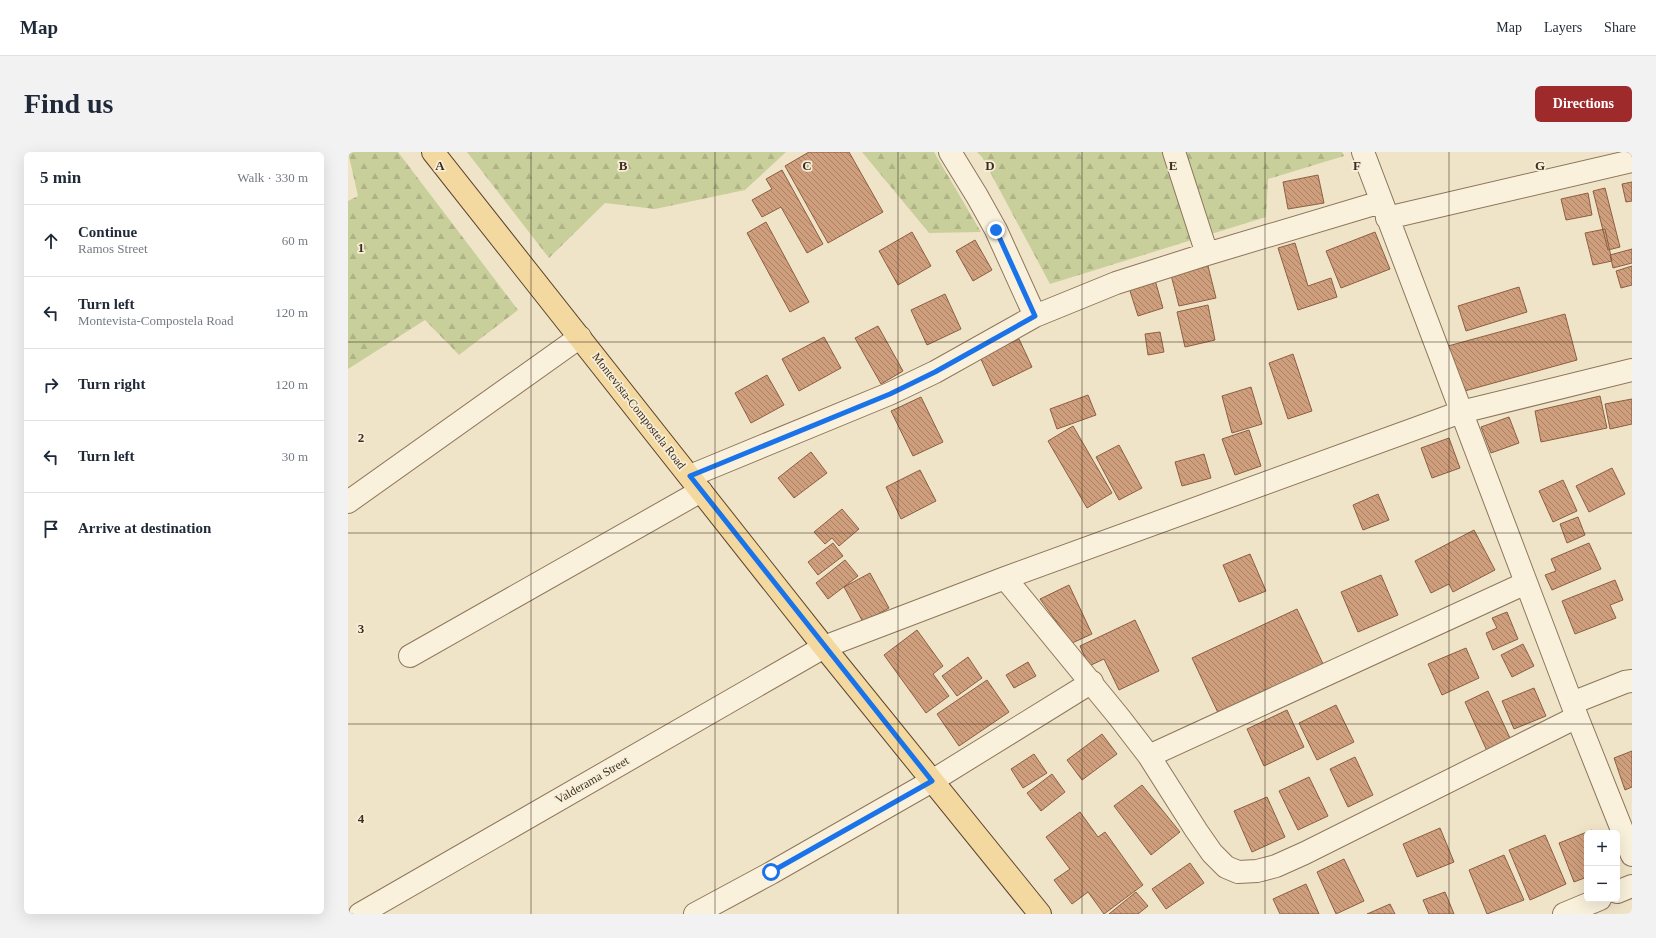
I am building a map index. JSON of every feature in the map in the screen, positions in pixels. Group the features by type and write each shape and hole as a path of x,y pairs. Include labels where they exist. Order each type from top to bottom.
{"main road":[{"name":"Montevista-Compostela Road","path":"434,152 824,647 1040,914"}],"street":[{"path":"950,152 996,230 1035,316"},
{"path":"1174,152 1207,254"},
{"path":"1363,152 1526,583 1632,855"},
{"path":"410,656 696,483 935,372 1035,316 1116,284 1207,254 1384,210 1632,160"},
{"path":"348,502 580,337"},
{"name":"Valderama Street","path":"360,914 824,647 1005,578 1461,412 1632,370"},
{"path":"1005,578 1092,682 1149,756 1212,853 1226,867 1238,872 1257,871 1276,866 1305,853 1625,682 1632,681"},
{"path":"1149,756 1526,583"},
{"path":"695,914 932,781 1092,682"},
{"path":"1620,891 1632,886"},
{"path":"1564,914 1593,902"}],"green space":[{"path":"348,152 398,152 518,310 459,355 425,320 348,369 348,201 358,196"},
{"path":"467,152 786,152 745,190 655,209 605,203 549,258"},
{"path":"862,152 934,152 981,232 929,233"},
{"path":"977,152 1342,152 1344,156 1268,179 1266,217 1050,284 982,157"}],"building":[{"path":"809,152 849,152 883,212 828,243 785,166"},
{"path":"782,170 823,244 807,253 781,207 762,217 752,200 772,189 766,179"},
{"path":"1318,175 1324,203 1288,209 1283,182"},
{"path":"1632,182 1632,201 1626,202 1622,184"},
{"path":"1605,188 1620,247 1608,250 1593,191"},
{"path":"1588,193 1592,215 1566,220 1561,199"},
{"path":"766,222 809,302 790,312 747,233"},
{"path":"1605,229 1612,261 1593,265 1585,233"},
{"path":"912,232 931,266 898,285 879,251"},
{"path":"1375,232 1390,269 1341,288 1326,251"},
{"path":"975,240 992,270 973,281 956,251"},
{"path":"1295,243 1308,286 1331,278 1337,297 1298,310 1278,248"},
{"path":"1632,249 1632,263 1613,268 1610,255"},
{"path":"1208,266 1216,298 1179,306 1171,275"},
{"path":"1632,266 1632,285 1621,288 1616,271"},
{"path":"1155,280 1163,308 1138,316 1129,288"},
{"path":"1519,287 1527,312 1466,331 1458,306"},
{"path":"945,294 961,329 927,345 911,310"},
{"path":"1208,305 1215,340 1185,347 1177,312"},
{"path":"1565,314 1577,360 1461,392 1448,346"},
{"path":"878,326 903,371 881,384 855,338"},
{"path":"1160,332 1164,352 1148,355 1145,334"},
{"path":"824,337 841,368 799,391 782,359"},
{"path":"1019,339 1032,367 993,386 980,357"},
{"path":"1293,354 1312,411 1288,419 1269,363"},
{"path":"767,375 784,405 751,423 735,393"},
{"path":"1251,387 1262,424 1232,433 1222,396"},
{"path":"1088,395 1096,415 1057,429 1050,409"},
{"path":"1600,396 1607,428 1541,442 1535,411"},
{"path":"921,397 943,442 913,456 891,411"},
{"path":"1632,399 1632,424 1610,429 1605,404"},
{"path":"1509,417 1519,443 1491,453 1481,427"},
{"path":"1073,426 1112,493 1087,508 1048,441"},
{"path":"1249,430 1261,466 1235,475 1222,439"},
{"path":"1449,438 1460,468 1432,478 1421,448"},
{"path":"1119,445 1142,488 1119,500 1096,457"},
{"path":"811,452 827,473 794,498 778,478"},
{"path":"1204,454 1211,478 1182,486 1175,462"},
{"path":"1612,468 1625,494 1589,512 1576,486"},
{"path":"920,470 936,501 901,519 886,487"},
{"path":"1563,480 1577,511 1553,522 1539,491"},
{"path":"1378,494 1389,520 1363,530 1353,505"},
{"path":"842,509 859,529 839,546 832,538 825,544 814,532"},
{"path":"1578,517 1585,535 1567,543 1560,524"},
{"path":"1474,530 1495,570 1453,592 1449,584 1431,593 1415,561"},
{"path":"833,543 843,556 818,575 808,562"},
{"path":"1589,543 1601,569 1552,590 1545,575 1556,571 1551,559"},
{"path":"1250,554 1266,591 1239,602 1223,565"},
{"path":"845,560 858,576 828,599 816,583"},
{"path":"870,573 889,608 863,622 844,587"},
{"path":"1381,575 1398,615 1358,632 1341,592"},
{"path":"1615,580 1623,600 1610,605 1616,618 1575,634 1562,601"},
{"path":"1069,585 1092,634 1072,643 1040,599"},
{"path":"1297,609 1325,668 1220,717 1192,658"},
{"path":"1507,612 1518,639 1493,650 1486,633 1497,628 1492,618"},
{"path":"1135,620 1159,671 1119,690 1104,659 1089,666 1080,646"},
{"path":"917,630 943,666 933,674 949,696 926,713 884,655"},
{"path":"1523,644 1534,666 1512,677 1501,655"},
{"path":"1466,648 1479,678 1442,695 1428,664"},
{"path":"968,657 982,678 957,696 942,676"},
{"path":"1028,662 1036,676 1014,688 1006,675"},
{"path":"987,680 1009,712 959,746 937,714"},
{"path":"1534,688 1546,716 1514,729 1502,701"},
{"path":"1488,691 1511,740 1487,751 1465,702"},
{"path":"1336,705 1354,742 1317,760 1299,723"},
{"path":"1287,710 1304,747 1264,766 1247,729"},
{"path":"1102,734 1117,754 1082,780 1067,760"},
{"path":"1632,751 1632,787 1625,790 1614,758"},
{"path":"1034,754 1047,773 1023,788 1011,769"},
{"path":"1355,757 1373,795 1348,807 1330,769"},
{"path":"1052,774 1065,792 1041,811 1027,793"},
{"path":"1309,777 1328,816 1298,830 1279,791"},
{"path":"1142,785 1180,832 1151,855 1114,806"},
{"path":"1267,797 1285,837 1252,852 1234,811"},
{"path":"1080,812 1098,837 1105,832 1143,885 1104,914 1088,892 1072,904 1054,880 1070,869 1046,837"},
{"path":"1440,828 1454,862 1417,877 1403,844"},
{"path":"1584,833 1584,878 1574,882 1559,843"},
{"path":"1545,835 1566,884 1530,900 1509,850"},
{"path":"1504,855 1524,900 1487,914 1469,870"},
{"path":"1344,859 1364,901 1336,914 1317,872"},
{"path":"1190,863 1204,883 1166,909 1152,889"},
{"path":"1306,884 1319,914 1280,914 1273,899"},
{"path":"1136,892 1148,906 1138,914 1109,914"},
{"path":"1445,892 1454,914 1429,914 1423,900"},
{"path":"1390,904 1395,914 1367,914"}],"route":[{"path":"771,872 932,781 824,647 690,476 890,394 935,372 1035,316 996,230"}]}
